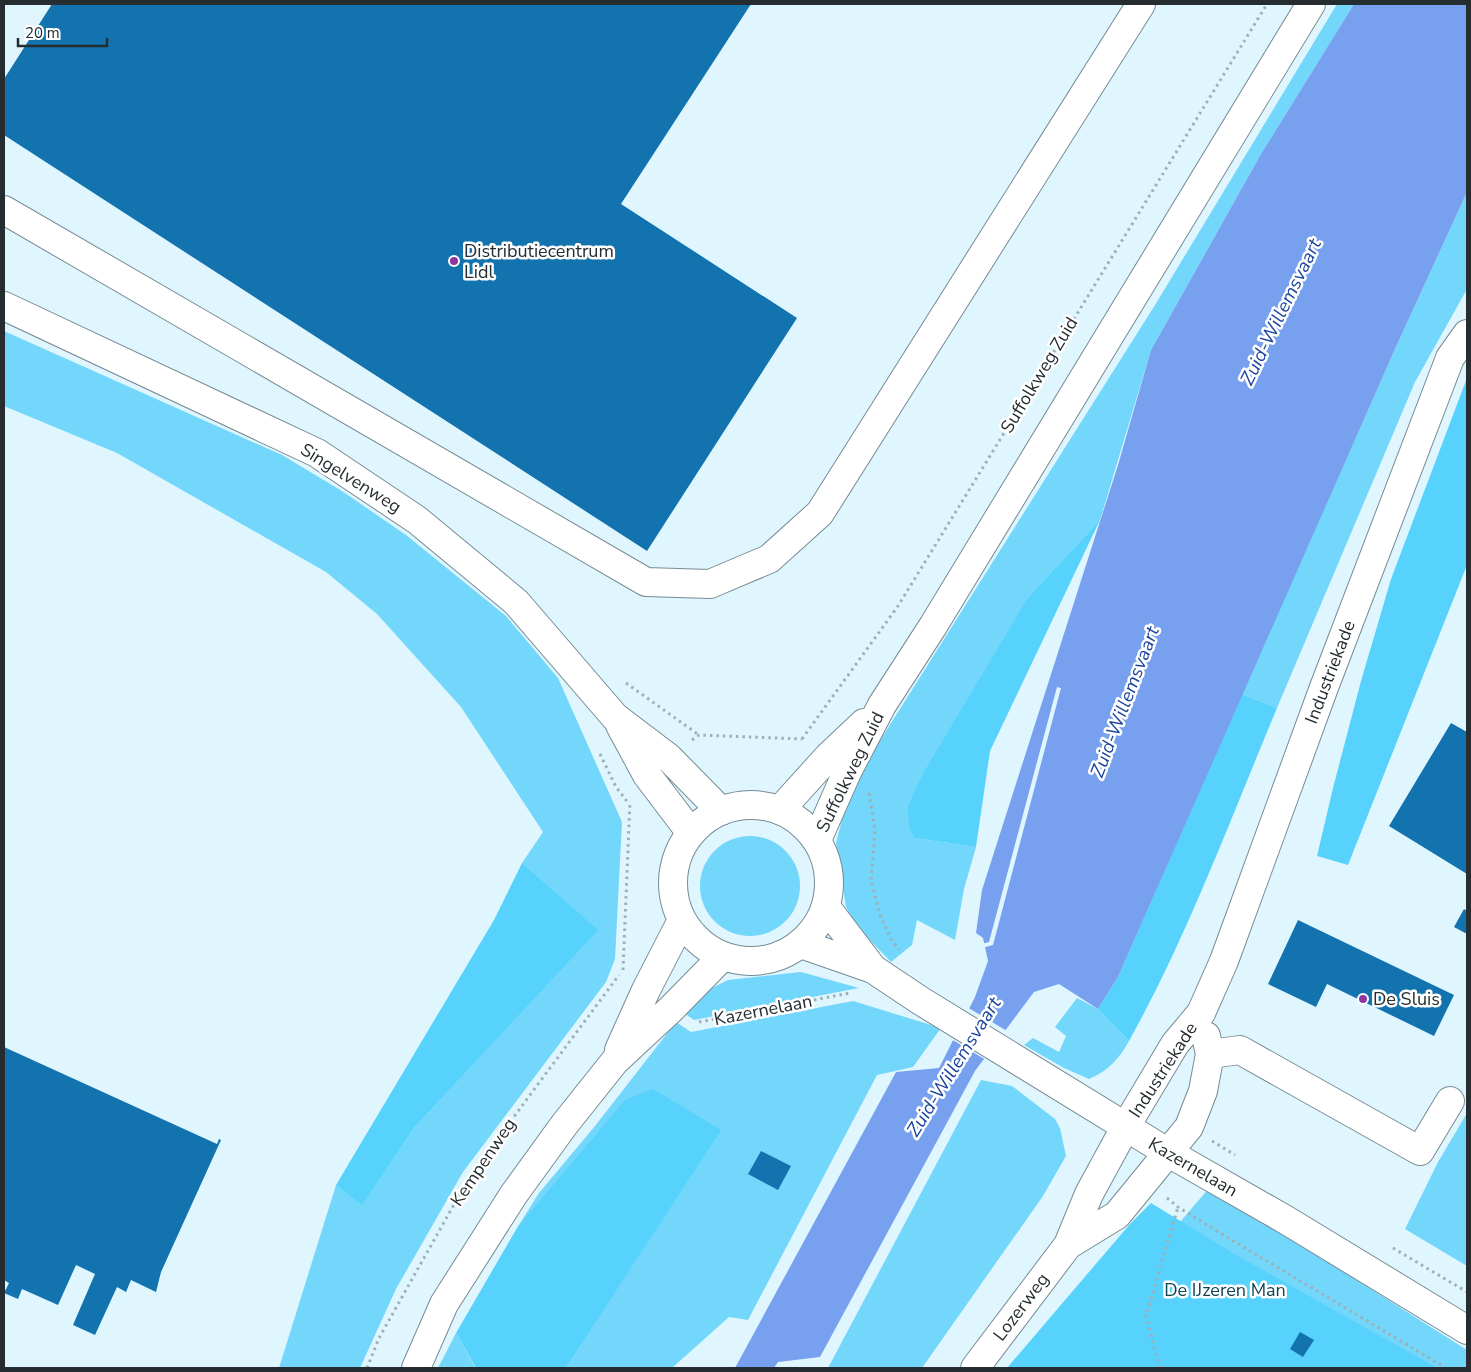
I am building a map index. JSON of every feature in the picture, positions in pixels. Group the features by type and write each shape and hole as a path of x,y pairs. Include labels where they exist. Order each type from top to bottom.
{"street":[{"path":"4,210 646,582 710,584 769,559 820,513 1141,4"},
{"name":"Suffolkweg Zuid","path":"780,810 837,764 882,705 1312,4"},
{"name":"Singelvenweg","path":"4,306 308,449 325,458 417,520 516,602 615,717 647,775 691,833"},
{"name":"Industriekade","path":"1126,1126 1175,1044 1201,1013 1224,961 1323,690 1450,358 1467,334"},
{"name":"Singelvenweg","path":"615,717 669,758 721,811"},
{"name":"Suffolkweg Zuid","path":"817,840 837,764"},
{"path":"754,805 780,810 801,822 817,840 827,861 830,884 826,907 816,928 800,944 776,957 750,962 723,956 699,942 682,920 674,898 673,875 679,853 691,833 704,820 721,811 740,806 754,805"},
{"name":"Kazernelaan","path":"826,907 873,969"},
{"path":"615,1061 646,990 682,920"},
{"name":"Kazernelaan","path":"800,944 873,969 941,1014 1167,1152 1286,1220 1467,1330"},
{"path":"416,1368 444,1304 514,1194 564,1125 615,1061 670,1010 723,956"},
{"name":"Industriekade","path":"1167,1152 1189,1127 1203,1091 1210,1054 1201,1013"},
{"path":"1210,1054 1240,1050 1420,1151 1450,1101"},
{"name":"Lozerweg","path":"974,1368 1068,1245 1089,1194 1126,1126"},
{"name":"Lozerweg","path":"1068,1245 1117,1215 1167,1152"}],"path":[{"name":"Suffolkweg Zuid","path":"802,739 898,606 1267,4"},
{"path":"699,735 802,739 837,764 870,794 875,830 871,880 880,915 891,939 900,951"},
{"path":"629,804 622,970 646,990"},
{"name":"Kempenweg","path":"367,1368 379,1338 470,1176 622,970"},
{"name":"Kazernelaan","path":"670,1010 690,1024 852,993"},
{"path":"1160,1368 1146,1316 1178,1207 1446,1368"}],"green space":[{"path":"1337,4 1354,4 1261,154 1151,350 1100,520 1029,596 914,838 976,847 964,889 955,940 917,920 912,945 891,962 857,927 846,907 836,843 850,788 1155,305"},
{"path":"1467,192 1467,289 1415,382 1277,708 1242,694 1395,349"},
{"path":"4,331 282,455 342,491 406,535 506,616 558,678 622,822 615,959 606,982 463,1172 396,1289 360,1368 279,1368 336,1185 362,1204 414,1128 597,930 522,863 543,832 461,707 377,614 326,572 117,453 4,406"},
{"path":"1467,378 1467,565 1348,865 1317,856 1333,788 1361,681 1391,579"},
{"path":"1100,520 990,751 976,847 914,838 909,826 908,806 924,772 1029,596"},
{"path":"1242,694 1277,708 1189,919 1129,1041 1098,1009 1118,977"},
{"path":"750,836 769,840 785,851 796,867 800,886 796,905 785,921 769,932 750,936 731,932 715,921 704,905 700,886 704,867 715,851 731,840"},
{"path":"522,863 598,930 414,1128 362,1205 336,1185 494,920"},
{"path":"801,972 859,988 694,1020 684,1013 706,991 728,980"},
{"path":"1077,998 1098,1009 1129,1041 1112,1064 1089,1079 1064,1068 1024,1045 1033,1038 1059,1052 1066,1036 1055,1027"},
{"path":"853,1001 941,1028 913,1067 877,1075 748,1320 729,1317 672,1368 566,1368 720,1130 517,1228 539,1193 595,1126 676,1022 691,1032"},
{"path":"981,1080 1012,1086 1055,1119 1060,1128 1066,1156 1043,1196 922,1368 828,1368"},
{"path":"653,1089 721,1130 566,1368 476,1368 456,1333 517,1228 625,1100"},
{"path":"1467,1113 1467,1266 1405,1229 1438,1162"},
{"name":"De IJzeren Man","path":"1210,1187 1467,1350 1467,1368 1055,1368"},
{"name":"De IJzeren Man","path":"1151,1203 1236,1255 1437,1368 1007,1368 1130,1224"},
{"path":"456,1333 475,1367 476,1368 438,1368"}],"water":[{"name":"Zuid-Willemsvaart","path":"1354,4 1467,4 1467,192 1395,349 1118,977 1098,1009 1059,984 1034,992 975,1071 820,1357 778,1362 774,1368 735,1368 896,1072 939,1068 975,997 988,961 983,938 976,933 982,890 1118,465 1151,350 1261,154"}],"pier":[{"path":"1057,687 1061,688 993,945 982,948 981,944 989,942"},
{"path":"967,1007 1007,1031 986,1060 951,1039"}],"building":[{"name":"Distributiecentrum Lidl","path":"52,4 751,4 621,204 797,318 647,551 4,135 4,79"},
{"path":"1451,723 1467,732 1467,874 1389,826"},
{"path":"1464,909 1467,911 1467,934 1454,927"},
{"path":"1298,920 1454,995 1434,1036 1327,984 1316,1007 1268,984"},
{"path":"4,1047 217,1144 219,1139 221,1140 161,1272 156,1292 131,1280 126,1292 117,1287 95,1335 73,1325 95,1274 76,1265 58,1305 22,1289 18,1299 4,1293 9,1283 4,1280"},
{"path":"761,1151 791,1166 778,1190 748,1174"},
{"path":"1300,1332 1314,1340 1303,1357 1290,1349"}],"place":[{"name":"Distributiecentrum Lidl","path":"454,261"},
{"name":"De Sluis","path":"1363,999"}]}
